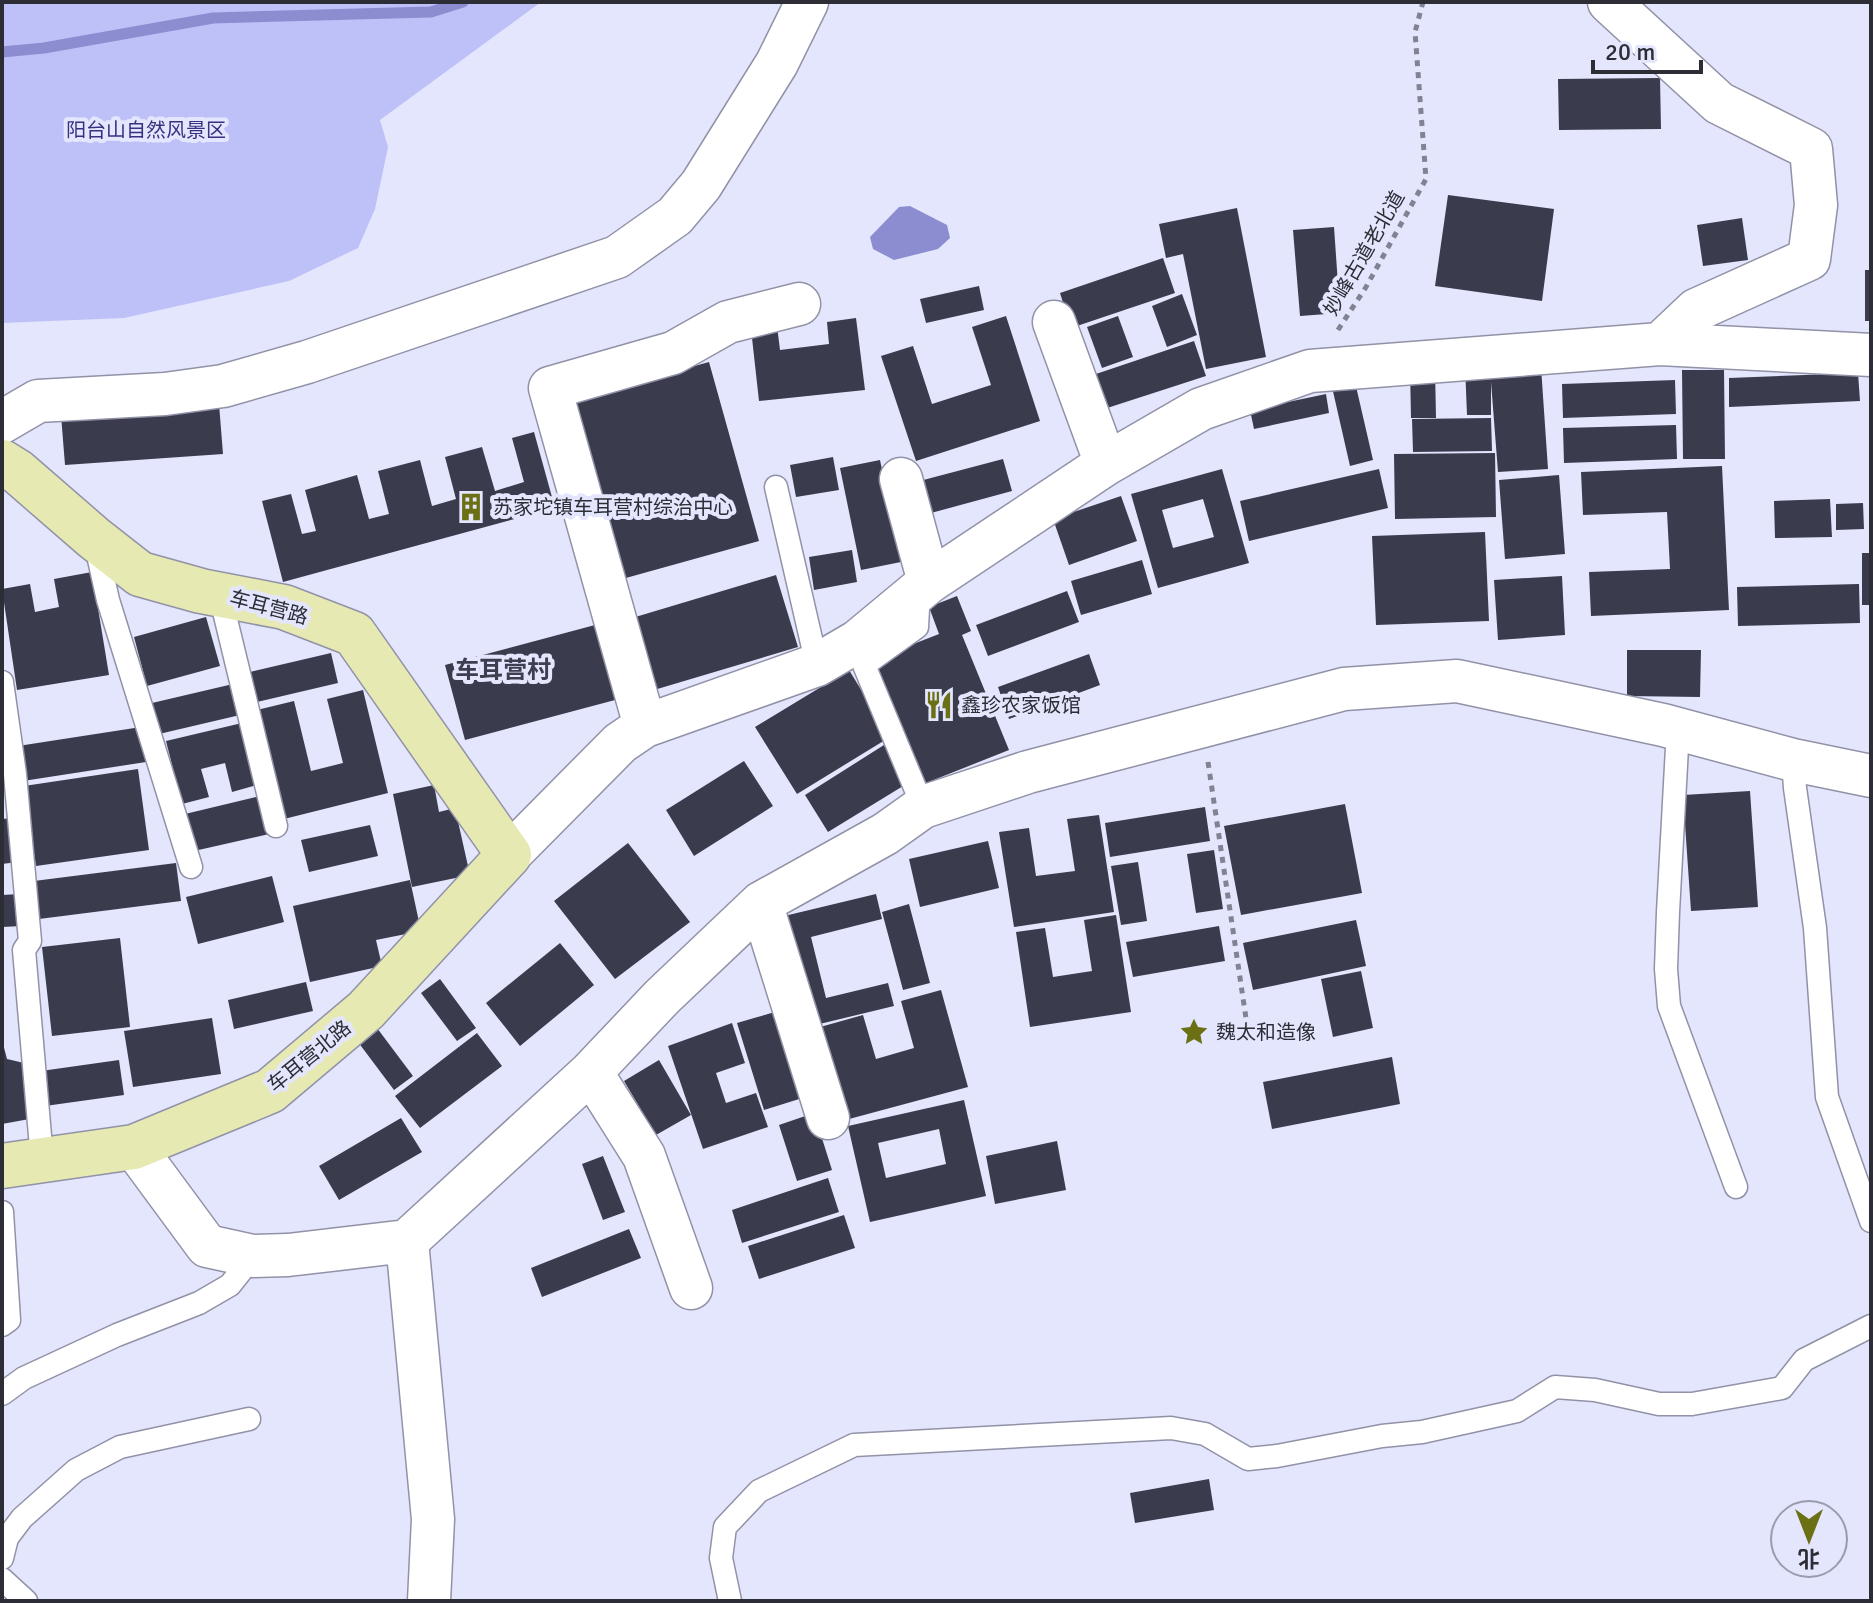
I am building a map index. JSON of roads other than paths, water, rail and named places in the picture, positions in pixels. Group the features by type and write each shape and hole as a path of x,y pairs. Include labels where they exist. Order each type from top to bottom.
{"street":[{"path":"2,422 38,401 165,394 223,386 307,362 617,257 675,216 701,185 777,63 807,2"},
{"path":"1609,2 1719,103 1811,149 1816,205 1809,259 1696,310 1660,344"},
{"path":"645,726 550,388 673,353 728,322 799,304"},
{"path":"1054,322 1106,464"},
{"path":"509,855 620,743 645,726 817,665 858,641 924,586 1106,464 1201,409 1310,371 1660,344 1871,355"},
{"name":"车耳营路","path":"2,462 140,574 220,595 284,607 354,634 509,855"},
{"path":"901,479 924,586"},
{"path":"134,1147 207,1246 253,1256 407,1241 591,1072 662,997 761,903 885,834 923,807 1028,772 1344,689 1457,681 1678,729 1793,760 1871,776"},
{"name":"车耳营北路","path":"22,1163 134,1147 270,1091 366,1010 509,855"},
{"path":"761,903 828,1118"},
{"path":"591,1072 644,1156 691,1288"},
{"path":"407,1241 433,1519 429,1601"}],"lane":[{"path":"776,487 817,665"},
{"path":"94,538 108,600 191,867"},
{"path":"923,807 864,665 917,627 924,586"},
{"path":"220,595 276,826"},
{"path":"2,682 15,774 30,941 24,950 22,1163"},
{"path":"1678,729 1667,926 1669,1006 1736,1187"},
{"path":"1793,760 1815,928 1827,1097 1871,1221"},
{"path":"2,1212 9,1320 2,1325"},
{"path":"2,1394 24,1378 64,1359 199,1303 230,1285 253,1256"},
{"path":"730,1601 721,1558 725,1527 759,1491 854,1445 1171,1428 1205,1434 1248,1459 1277,1456 1382,1436 1422,1432 1517,1411 1555,1387 1595,1390 1659,1404 1692,1404 1782,1388 1804,1360 1871,1326"},
{"path":"2,1558 7,1538 22,1518 76,1470 120,1447 249,1419"},
{"path":"2,1579 26,1601"}],"waterway":[{"path":"2,52 44,48 213,18 431,12 463,2"}],"place":[{"name":"苏家坨镇车耳营村综治中心","path":"471,507"},
{"name":"鑫珍农家饭馆","path":"939,705"},
{"name":"魏太和造像","path":"1194,1032"}],"district":[{"name":"车耳营村","path":"503,670"}],"park label":[{"name":"阳台山自然风景区","path":"146,130"}]}
